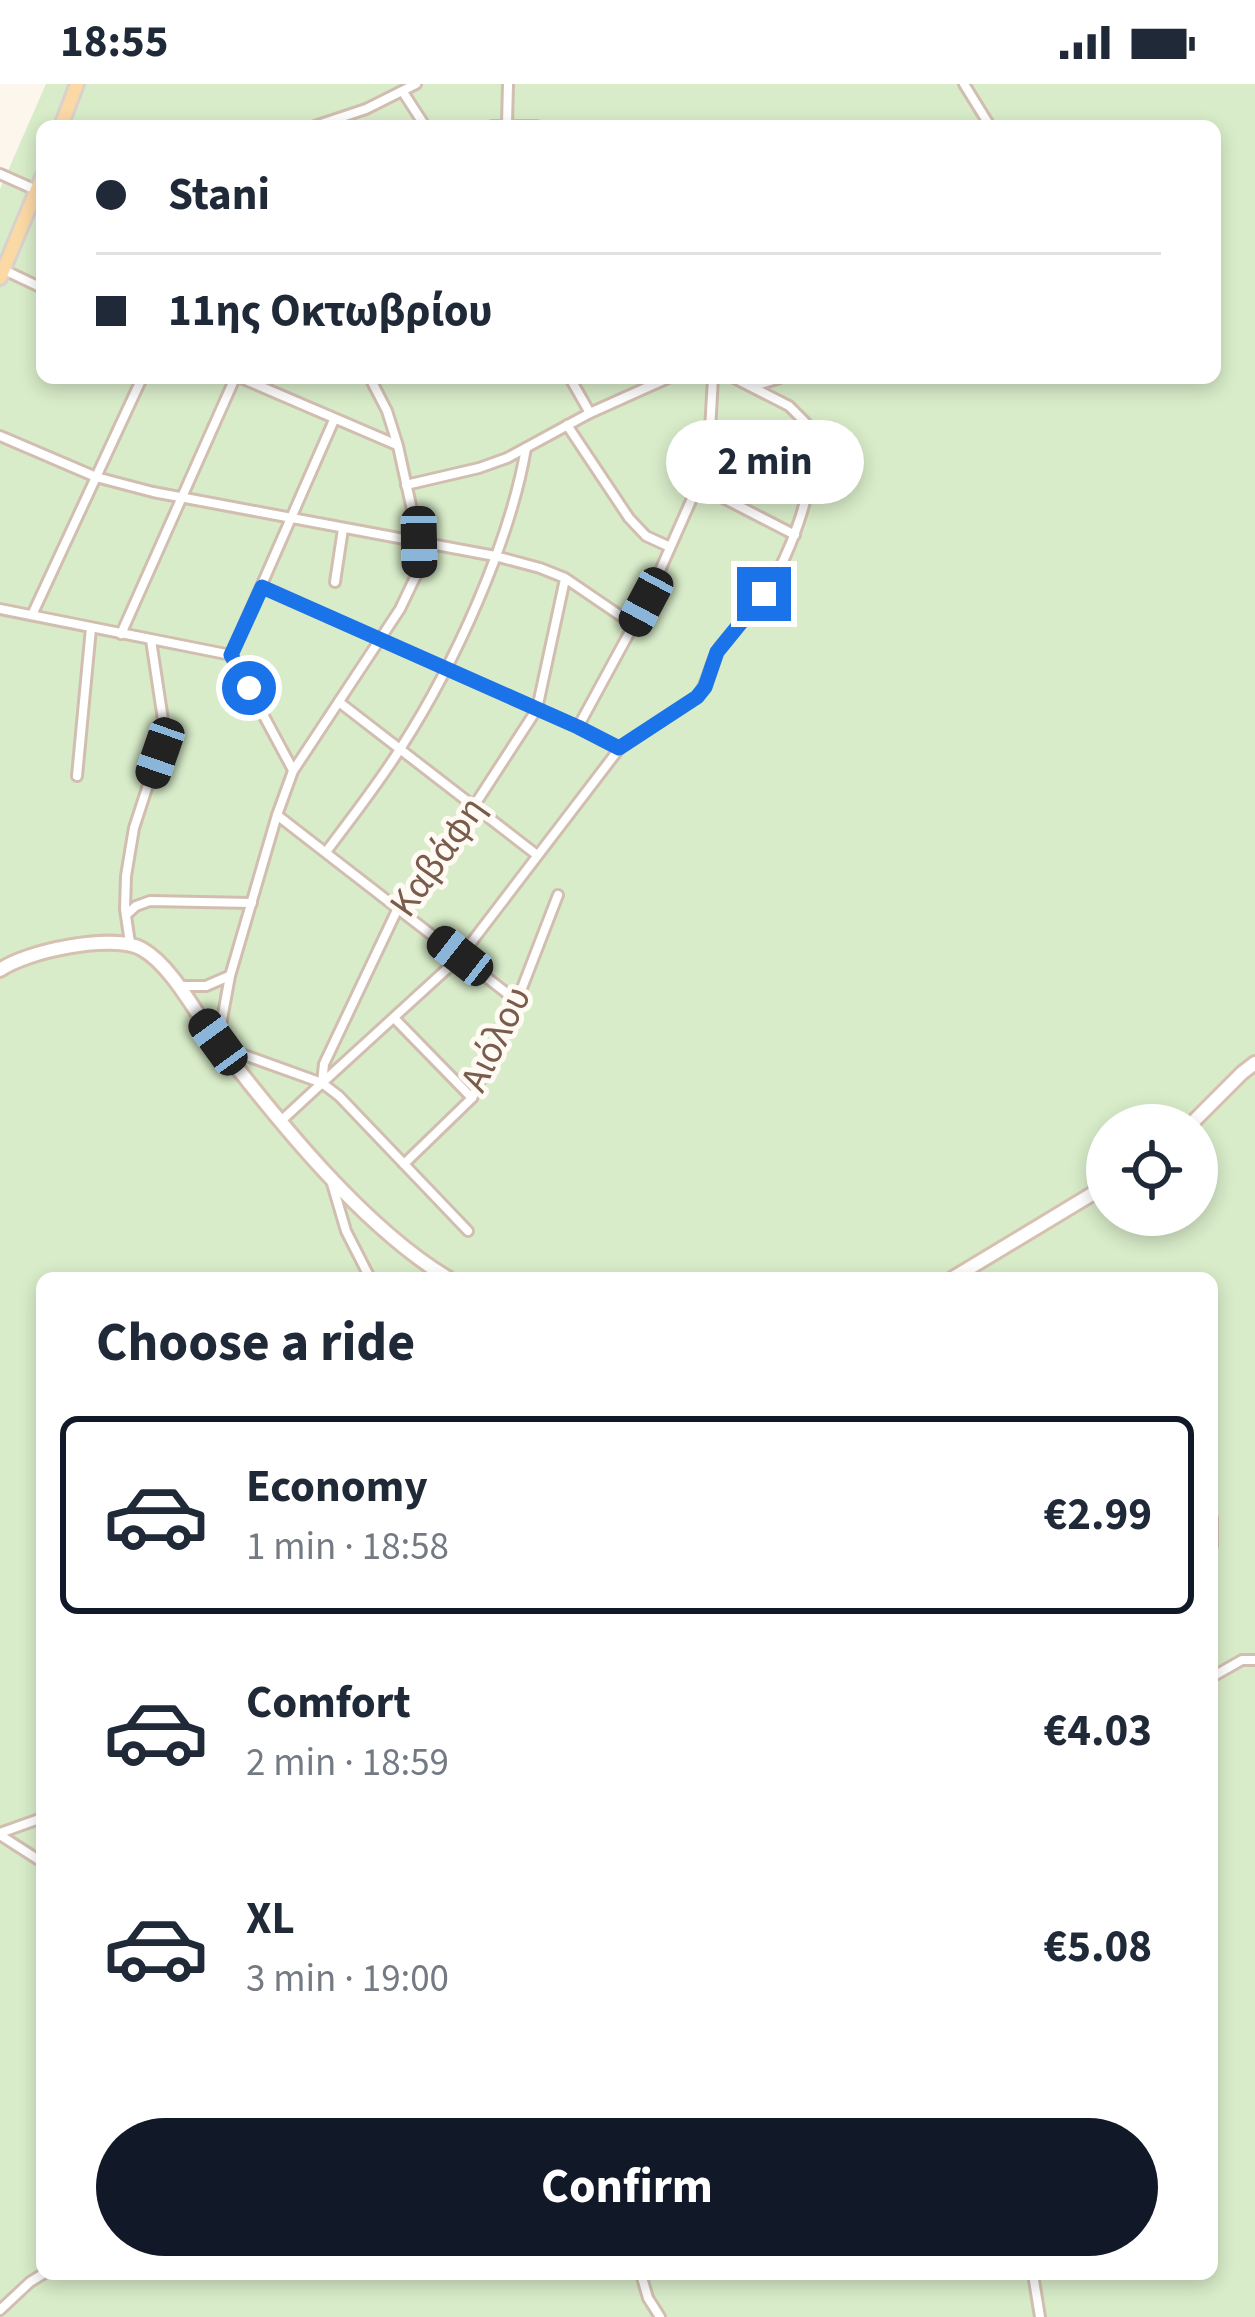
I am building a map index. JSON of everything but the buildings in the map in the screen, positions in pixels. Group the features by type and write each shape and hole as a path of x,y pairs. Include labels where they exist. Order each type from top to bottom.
{"main road":[{"path":"66,120 77,84"},
{"path":"2,274 36,198"},
{"path":"0,970 30,956 109,943 130,944 155,959 329,1174 384,1230 438,1272"},
{"path":"1211,1104 1255,1063"},
{"path":"964,1272 1086,1198"}],"street":[{"path":"335,120 416,84"},
{"path":"507,120 508,84"},
{"path":"964,84 986,120"},
{"path":"403,92 421,120"},
{"path":"0,174 36,193"},
{"path":"2,274 36,286"},
{"path":"32,615 139,384"},
{"path":"122,634 235,384"},
{"path":"252,384 398,446"},
{"path":"373,384 398,446 420,567 379,640 293,771 230,976 220,1044 322,1084 339,1096 467,1231"},
{"path":"573,384 590,413"},
{"path":"406,485 479,468 655,384"},
{"path":"578,727 634,625 698,485 709,448 713,384"},
{"path":"322,1084 460,956 619,748 703,690 717,652 789,554 815,438 812,427 789,406 748,384"},
{"path":"752,386 759,384"},
{"path":"231,655 334,420"},
{"path":"567,425 639,529 670,547"},
{"path":"0,436 96,477 181,499 495,556 565,578 634,625"},
{"path":"326,852 401,748 446,670 495,556 526,448"},
{"path":"698,485 795,535"},
{"path":"335,582 343,530"},
{"name":"Καβάφη","path":"282,1120 322,1084 324,1064 398,908 474,806 537,709 565,578"},
{"path":"262,587 619,748"},
{"path":"0,609 231,655"},
{"path":"76,776 91,628"},
{"path":"130,944 126,876 134,828 165,733 152,640"},
{"path":"231,655 293,771"},
{"path":"339,702 537,855"},
{"path":"277,815 518,1001"},
{"name":"Αιόλου","path":"404,1164 472,1098 518,1001 558,895"},
{"path":"125,916 150,901 251,902"},
{"path":"176,985 206,986 230,976"},
{"path":"394,1018 472,1098"},
{"path":"329,1174 346,1231 367,1272"},
{"path":"1218,1674 1242,1660 1255,1660"},
{"path":"0,1834 36,1820"},
{"path":"0,1834 36,1858"},
{"path":"0,2310 36,2278"},
{"path":"643,2280 660,2317"},
{"path":"1034,2280 1040,2317"}],"green space":[{"path":"46,84 1255,84 1255,2317 0,2317 0,189"}],"route":[{"path":"249,688 231,655 262,587 619,748 697,697 717,652 764,594"}]}
